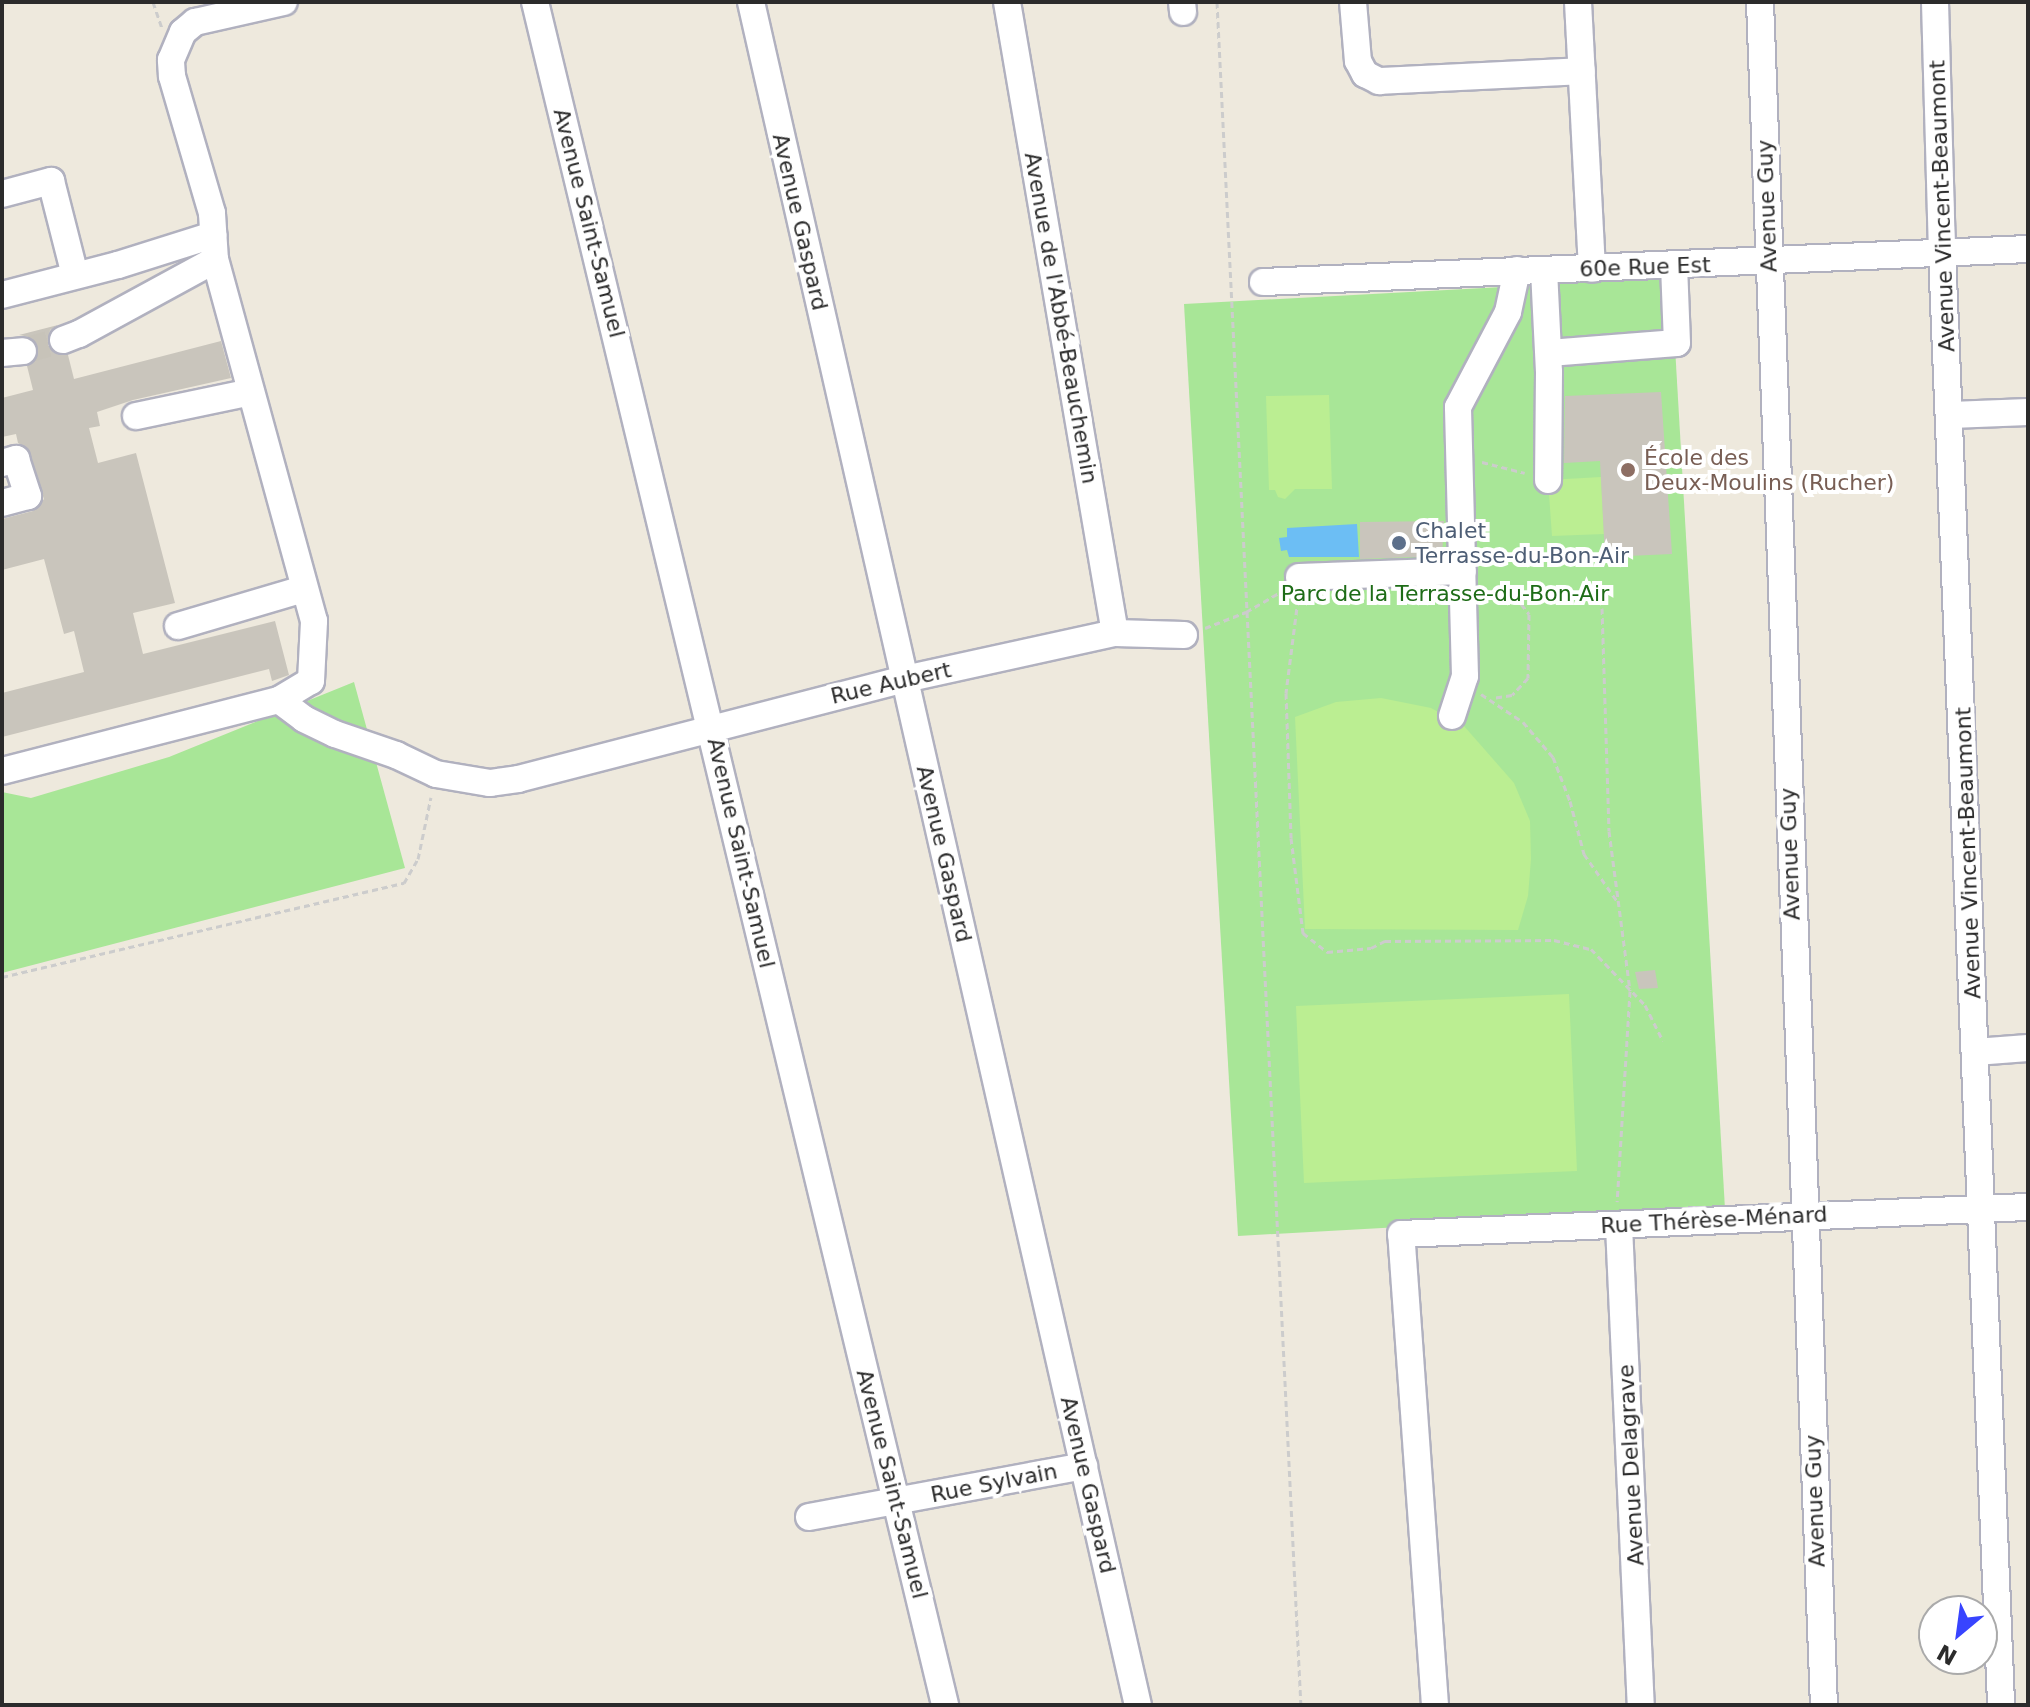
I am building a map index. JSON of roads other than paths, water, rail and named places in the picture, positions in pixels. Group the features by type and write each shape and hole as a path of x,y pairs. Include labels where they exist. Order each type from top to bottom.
{"street":[{"path":"2,771 279,700 311,681 314,621 214,248 212,213 171,60 183,32 195,22 284,2"},
{"name":"Avenue Saint-Samuel","path":"535,2 945,1705"},
{"name":"Avenue Gaspard","path":"751,2 1138,1705"},
{"name":"Avenue de l'Abbé-Beauchemin","path":"1007,2 1115,633"},
{"path":"1353,2 1358,61 1365,74 1379,81 1582,71"},
{"path":"1578,2 1592,269"},
{"name":"Avenue Guy","path":"1760,2 1803,1214 1824,1705"},
{"name":"Avenue Vincent-Beaumont","path":"1935,2 1942,253 1951,415 2001,1705"},
{"path":"2,194 51,181 75,275"},
{"path":"2,295 75,275 214,248"},
{"path":"63,340 79,334 214,248"},
{"name":"60e Rue Est","path":"1263,282 2028,249"},
{"path":"1549,353 1677,343 1674,266"},
{"path":"1452,716 1464,687 1458,407 1508,312 1517,270"},
{"path":"1544,270 1549,353 1548,480"},
{"path":"136,416 251,392"},
{"path":"1951,415 2028,412"},
{"path":"2,463 16,459 28,496 2,503"},
{"path":"1299,577 1463,571"},
{"path":"178,626 304,589"},
{"name":"Rue Aubert","path":"279,700 304,719 335,734 396,755 436,774 490,783 518,779 905,679 1115,633 1184,635"},
{"path":"1975,1052 2028,1048"},
{"name":"Rue Thérèse-Ménard","path":"1435,1705 1401,1234 1619,1226 1803,1214 2028,1207"},
{"name":"Avenue Delagrave","path":"1619,1226 1641,1705"},
{"name":"Rue Sylvain","path":"809,1517 1084,1466"}],"water":[{"path":"1357,524 1359,557 1289,557 1287,550 1281,551 1279,538 1287,537 1287,528"}],"tunnel":[{"path":"23,351 63,340"}],"place":[{"name":"École des Deux-Moulins (Rucher)","path":"1628,470"},
{"name":"Chalet Terrasse-du-Bon-Air","path":"1399,543"}],"park label":[{"name":"Parc de la Terrasse-du-Bon-Air","path":"1445,594"}]}
